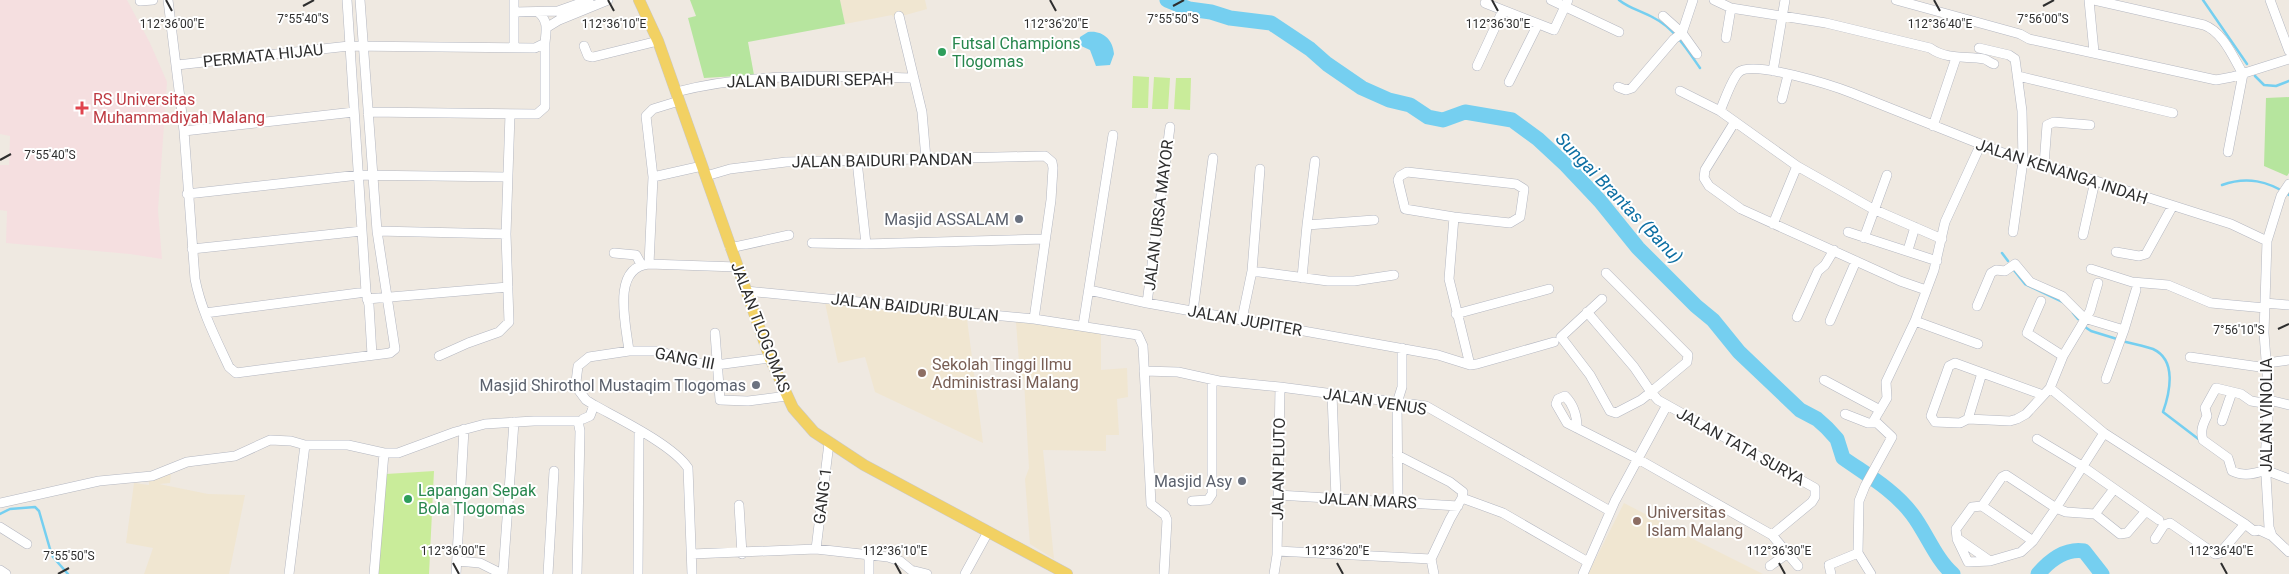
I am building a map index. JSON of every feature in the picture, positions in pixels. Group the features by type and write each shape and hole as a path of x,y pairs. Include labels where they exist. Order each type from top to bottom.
{"main road":[{"name":"JALAN TLOGOMAS","path":"639,0 658,41 770,358 786,396 804,423 829,443 864,465 986,535 1066,574"}],"street":[{"path":"140,1 153,0"},
{"path":"168,0 184,131 187,194 198,295 229,367 236,373 372,356 390,353 395,349 389,297 377,231 360,0"},
{"path":"347,0 366,296 372,356"},
{"path":"514,0 514,48"},
{"path":"546,28 568,13 589,3 608,0"},
{"path":"1552,0 1566,3 1619,32"},
{"path":"1618,87 1626,90 1632,88 1679,36 1693,0"},
{"path":"1714,0 1731,8 1826,23 1930,48 1936,53 1956,58 1986,59 1994,64"},
{"path":"1773,71 1785,0"},
{"path":"1896,0 2020,34 2029,39 2216,80 2223,80 2289,59"},
{"path":"2089,0 2094,52"},
{"path":"2094,0 2213,28 2243,74 2228,152"},
{"path":"2270,0 2289,51"},
{"path":"1485,3 1554,30 1566,3"},
{"path":"1726,38 1731,8"},
{"path":"1476,66 1503,10"},
{"path":"515,12 568,13"},
{"path":"368,112 537,114 545,107 546,28 546,21 538,12"},
{"path":"899,16 922,112 926,159"},
{"path":"1663,16 1697,54"},
{"path":"1509,82 1538,24"},
{"path":"584,46 588,56 593,58 658,41"},
{"path":"545,43 535,48 545,57"},
{"name":"PERMATA HIJAU","path":"177,65 349,46 535,48"},
{"path":"1980,48 2014,57 2018,76 2022,111 2023,161 2014,232"},
{"path":"1933,126 1956,58"},
{"name":"JALAN KENANGA INDAH","path":"1720,111 1736,75 1742,70 1773,71 1826,83 1980,146 2023,161 2044,165 2172,207 2231,224 2267,240"},
{"path":"1782,100 1788,75"},
{"name":"JALAN BAIDURI SEPAH","path":"653,177 646,116 653,109 678,96 712,83 846,76 914,78"},
{"path":"2018,76 2172,113"},
{"path":"1680,91 1720,111 1734,123 1797,166 1873,209 1942,239"},
{"path":"184,131 354,112"},
{"path":"439,356 504,330 510,318 506,234 510,114"},
{"path":"2044,165 2047,125 2054,122 2090,125"},
{"path":"1734,123 1705,170 1704,178 1709,186 1731,203 1773,224 1900,281 1926,290"},
{"name":"JALAN URSA MAYOR","path":"1147,303 1170,127"},
{"path":"1083,326 1113,135"},
{"path":"1876,423 1874,420 1887,398 1886,382 1915,321 1937,261 1943,229 1980,146"},
{"name":"JALAN BAIDURI PANDAN","path":"653,177 779,163 1036,155 1050,159 1054,168 1045,239"},
{"path":"1193,312 1214,158"},
{"path":"856,161 866,244"},
{"path":"1302,278 1315,161"},
{"path":"1773,224 1797,166"},
{"path":"1242,319 1252,271 1260,169"},
{"path":"1407,172 1516,184 1524,189 1520,217 1515,222 1454,218 1405,209 1398,180 1400,176 1407,172"},
{"path":"187,194 372,174 507,177"},
{"path":"1864,238 1887,174"},
{"path":"645,264 653,177"},
{"path":"2083,235 2095,181"},
{"name":"JALAN VINOLIA","path":"2272,536 2268,527 2266,470 2269,402 2265,305 2267,240 2281,196 2289,184"},
{"path":"2116,252 2139,256 2146,254 2172,207"},
{"path":"1454,218 1449,280 1470,364 1554,342"},
{"path":"1307,225 1374,220"},
{"path":"1908,250 1914,227"},
{"path":"192,249 362,231"},
{"path":"377,231 506,234"},
{"path":"1848,232 1937,261"},
{"path":"730,248 788,235"},
{"path":"812,243 866,244 1045,239 1034,319"},
{"path":"1796,317 1818,271 1825,265 1834,250"},
{"path":"614,253 636,256 645,264"},
{"path":"1830,321 1856,260"},
{"path":"629,351 624,285 630,272 645,264 737,267"},
{"path":"1977,306 1993,271 2005,271 2015,264 2030,282 2062,296 2084,318 2124,330"},
{"path":"2091,269 2132,282 2168,285 2211,304 2289,305"},
{"path":"1252,271 1339,282 1394,275"},
{"path":"1602,299 1561,337 1590,375 1610,411 1616,413 1641,400 1651,392 1688,362 1688,355 1606,272"},
{"path":"2098,283 2090,311 2084,318 2063,356 2046,391 2026,414 2010,421 1968,420 1960,423 1935,422 1931,416 1949,366 1955,363 1982,374 2046,391 2104,433 2254,531 2259,530 2272,536 2289,552"},
{"path":"205,313 366,296 389,297 508,287"},
{"path":"1456,314 1549,289"},
{"name":"JALAN JUPITER","path":"1090,290 1193,312 1242,319 1438,355 1470,364"},
{"path":"2106,379 2136,290"},
{"name":"JALAN BAIDURI BULAN","path":"746,291 1034,319 1135,334 1141,338 1144,371"},
{"path":"2041,301 2027,333 2063,356"},
{"path":"1587,312 1634,367 1651,392 1658,400 1667,405"},
{"path":"1915,321 1978,344"},
{"path":"715,333 718,395 721,401 748,401 786,396"},
{"path":"1398,502 1397,402 1402,387 1402,348"},
{"name":"GANG III","path":"590,402 577,388 576,382 577,370 580,364 589,357 629,351 659,351 695,363 716,365 770,358"},
{"path":"2190,356 2267,366 2289,360"},
{"path":"1144,371 1151,504 1166,517 1164,574"},
{"name":"JALAN VENUS","path":"1144,371 1178,372 1212,380 1420,405 1435,410 1610,512"},
{"path":"1968,420 1982,374"},
{"path":"1192,501 1208,500 1212,494 1212,380"},
{"path":"1824,380 1880,410"},
{"name":"JALAN PLUTO","path":"1274,574 1277,552 1280,387"},
{"path":"2289,405 2251,401 2244,395 2219,388 2214,390 2204,408 2207,416 2202,425 2202,440 2228,458 2232,471 2237,474 2256,473 2266,470 2289,480"},
{"path":"2222,420 2232,392"},
{"path":"1332,394 1336,498"},
{"path":"0,503 99,482 152,476 187,462 235,456 270,440 291,441 305,445 348,445 384,453 406,451 485,424 580,420 590,416 590,402 639,430 681,459 688,468 693,574"},
{"name":"JALAN TATA SURYA","path":"1583,574 1603,532 1610,512 1667,405 1815,488 1815,497 1812,502 1772,535"},
{"path":"1845,414 1868,423 1876,423 1889,432 1892,437 1864,486 1859,501 1858,553 1871,574"},
{"path":"577,574 580,420"},
{"path":"457,561 480,564 502,574 514,422"},
{"path":"1577,428 1638,459 1772,535 1798,566"},
{"path":"456,574 464,430"},
{"path":"638,574 639,430"},
{"path":"2034,541 1982,506 1972,507 1956,529 1957,538 1968,562 1990,561 2022,552 2034,541 2104,433"},
{"path":"2037,439 2082,466 2159,520"},
{"name":"GANG 1","path":"816,549 829,443"},
{"path":"289,574 305,445"},
{"path":"374,574 384,453"},
{"path":"1397,455 1458,487 1463,492 1460,502 1431,560 1434,574"},
{"path":"548,574 554,471"},
{"path":"1982,506 2002,477 2006,475 2056,508 2066,512 2095,514 2123,535 2127,534 2146,510"},
{"path":"2095,514 2114,489"},
{"name":"JALAN MARS","path":"1278,495 1398,502 1460,502"},
{"path":"1460,502 1503,513 1588,562"},
{"path":"739,505 742,554"},
{"path":"2155,539 2164,526 2170,523 2216,554 2220,553 2246,524"},
{"path":"0,527 27,544"},
{"path":"968,573 977,549 986,535"},
{"path":"1957,538 1990,561"},
{"path":"692,554 742,554 816,549 894,559 911,570 927,574"},
{"path":"1277,552 1431,560"},
{"path":"1770,566 1788,553"},
{"path":"1831,574 1829,565 1858,553"},
{"path":"869,556 869,574"},
{"path":"0,570 6,574"}],"shaded area":[{"name":"RS Universitas Muhammadiyah Malang","path":"0,0 127,0 150,43 167,82 158,210 162,259 130,254 6,243 7,211 0,210 0,165 9,165 10,136 0,134"},
{"path":"840,0 925,0 927,9 902,16 893,17 892,15 845,24"},
{"name":"Sekolah Tinggi Ilmu Administrasi Malang","path":"825,303 967,319 983,443 875,392 865,357 838,363"},
{"path":"1016,322 1101,332 1101,370 1127,368 1128,397 1117,399 1119,435 1106,435 1106,451 1043,450 1054,559 1030,544 1025,479 1029,468 1024,381 1023,376 1020,376"},
{"path":"171,473 170,483 159,484 208,494 245,495 229,574 144,574 153,548 126,543 134,483 149,485 149,480"},
{"name":"Universitas Islam Malang","path":"1624,503 1695,540 1763,574 1588,574"}],"green space":[{"path":"690,0 840,0 845,24 748,42 754,75 704,78 688,18 696,16"},
{"path":"1133,76 1149,77 1148,108 1132,108"},
{"path":"1154,77 1170,78 1168,109 1152,109"},
{"path":"1176,78 1191,78 1190,110 1174,109"},
{"path":"2289,97 2289,173 2287,176 2264,166 2266,98"},
{"name":"Lapangan Sepak Bola Tlogomas","path":"434,471 429,574 378,574 386,474"}],"water":[{"path":"1088,32 1098,32 1109,40 1114,54 1110,65 1096,66 1090,50 1079,45 1080,37"}],"waterway":[{"name":"Sungai Brantas (Banu)","path":"1167,0 1189,9 1211,12 1230,18 1271,23 1310,49 1327,64 1362,88 1389,100 1410,105 1428,117 1443,120 1465,112 1512,120 1538,139 1566,165 1600,201 1638,248 1696,306 1713,320 1739,352 1800,410 1817,419 1827,428 1837,439 1843,458 1880,483 1905,505 1917,521 1936,554 1953,574"},
{"path":"1619,0 1627,6 1661,22 1680,40 1700,68"},
{"path":"2203,0 2247,64"},
{"path":"2255,76 2264,85 2276,86 2289,81"},
{"path":"2222,185 2231,182 2257,181 2273,186 2289,195"},
{"path":"2002,253 2008,261"},
{"path":"2013,269 2025,284 2063,302"},
{"path":"2073,313 2078,319"},
{"path":"2085,327 2091,331 2117,339"},
{"path":"2126,342 2153,349 2161,354 2169,368 2170,377 2168,395 2163,412 2201,441"},
{"path":"0,514 10,509 35,507 39,511 53,557 68,574"},
{"name":"Sungai Brantas (Banu)","path":"2038,574 2058,556 2070,551 2084,551 2102,574"}],"place":[{"name":"Futsal Champions Tlogomas","path":"942,52"},
{"name":"RS Universitas Muhammadiyah Malang","path":"82,108"},
{"name":"Masjid ASSALAM","path":"1019,219"},
{"name":"Sekolah Tinggi Ilmu Administrasi Malang","path":"922,373"},
{"name":"Masjid Shirothol Mustaqim Tlogomas","path":"756,385"},
{"name":"Masjid Asy","path":"1242,481"},
{"name":"Lapangan Sepak Bola Tlogomas","path":"408,499"},
{"name":"Universitas Islam Malang","path":"1637,521"}]}
